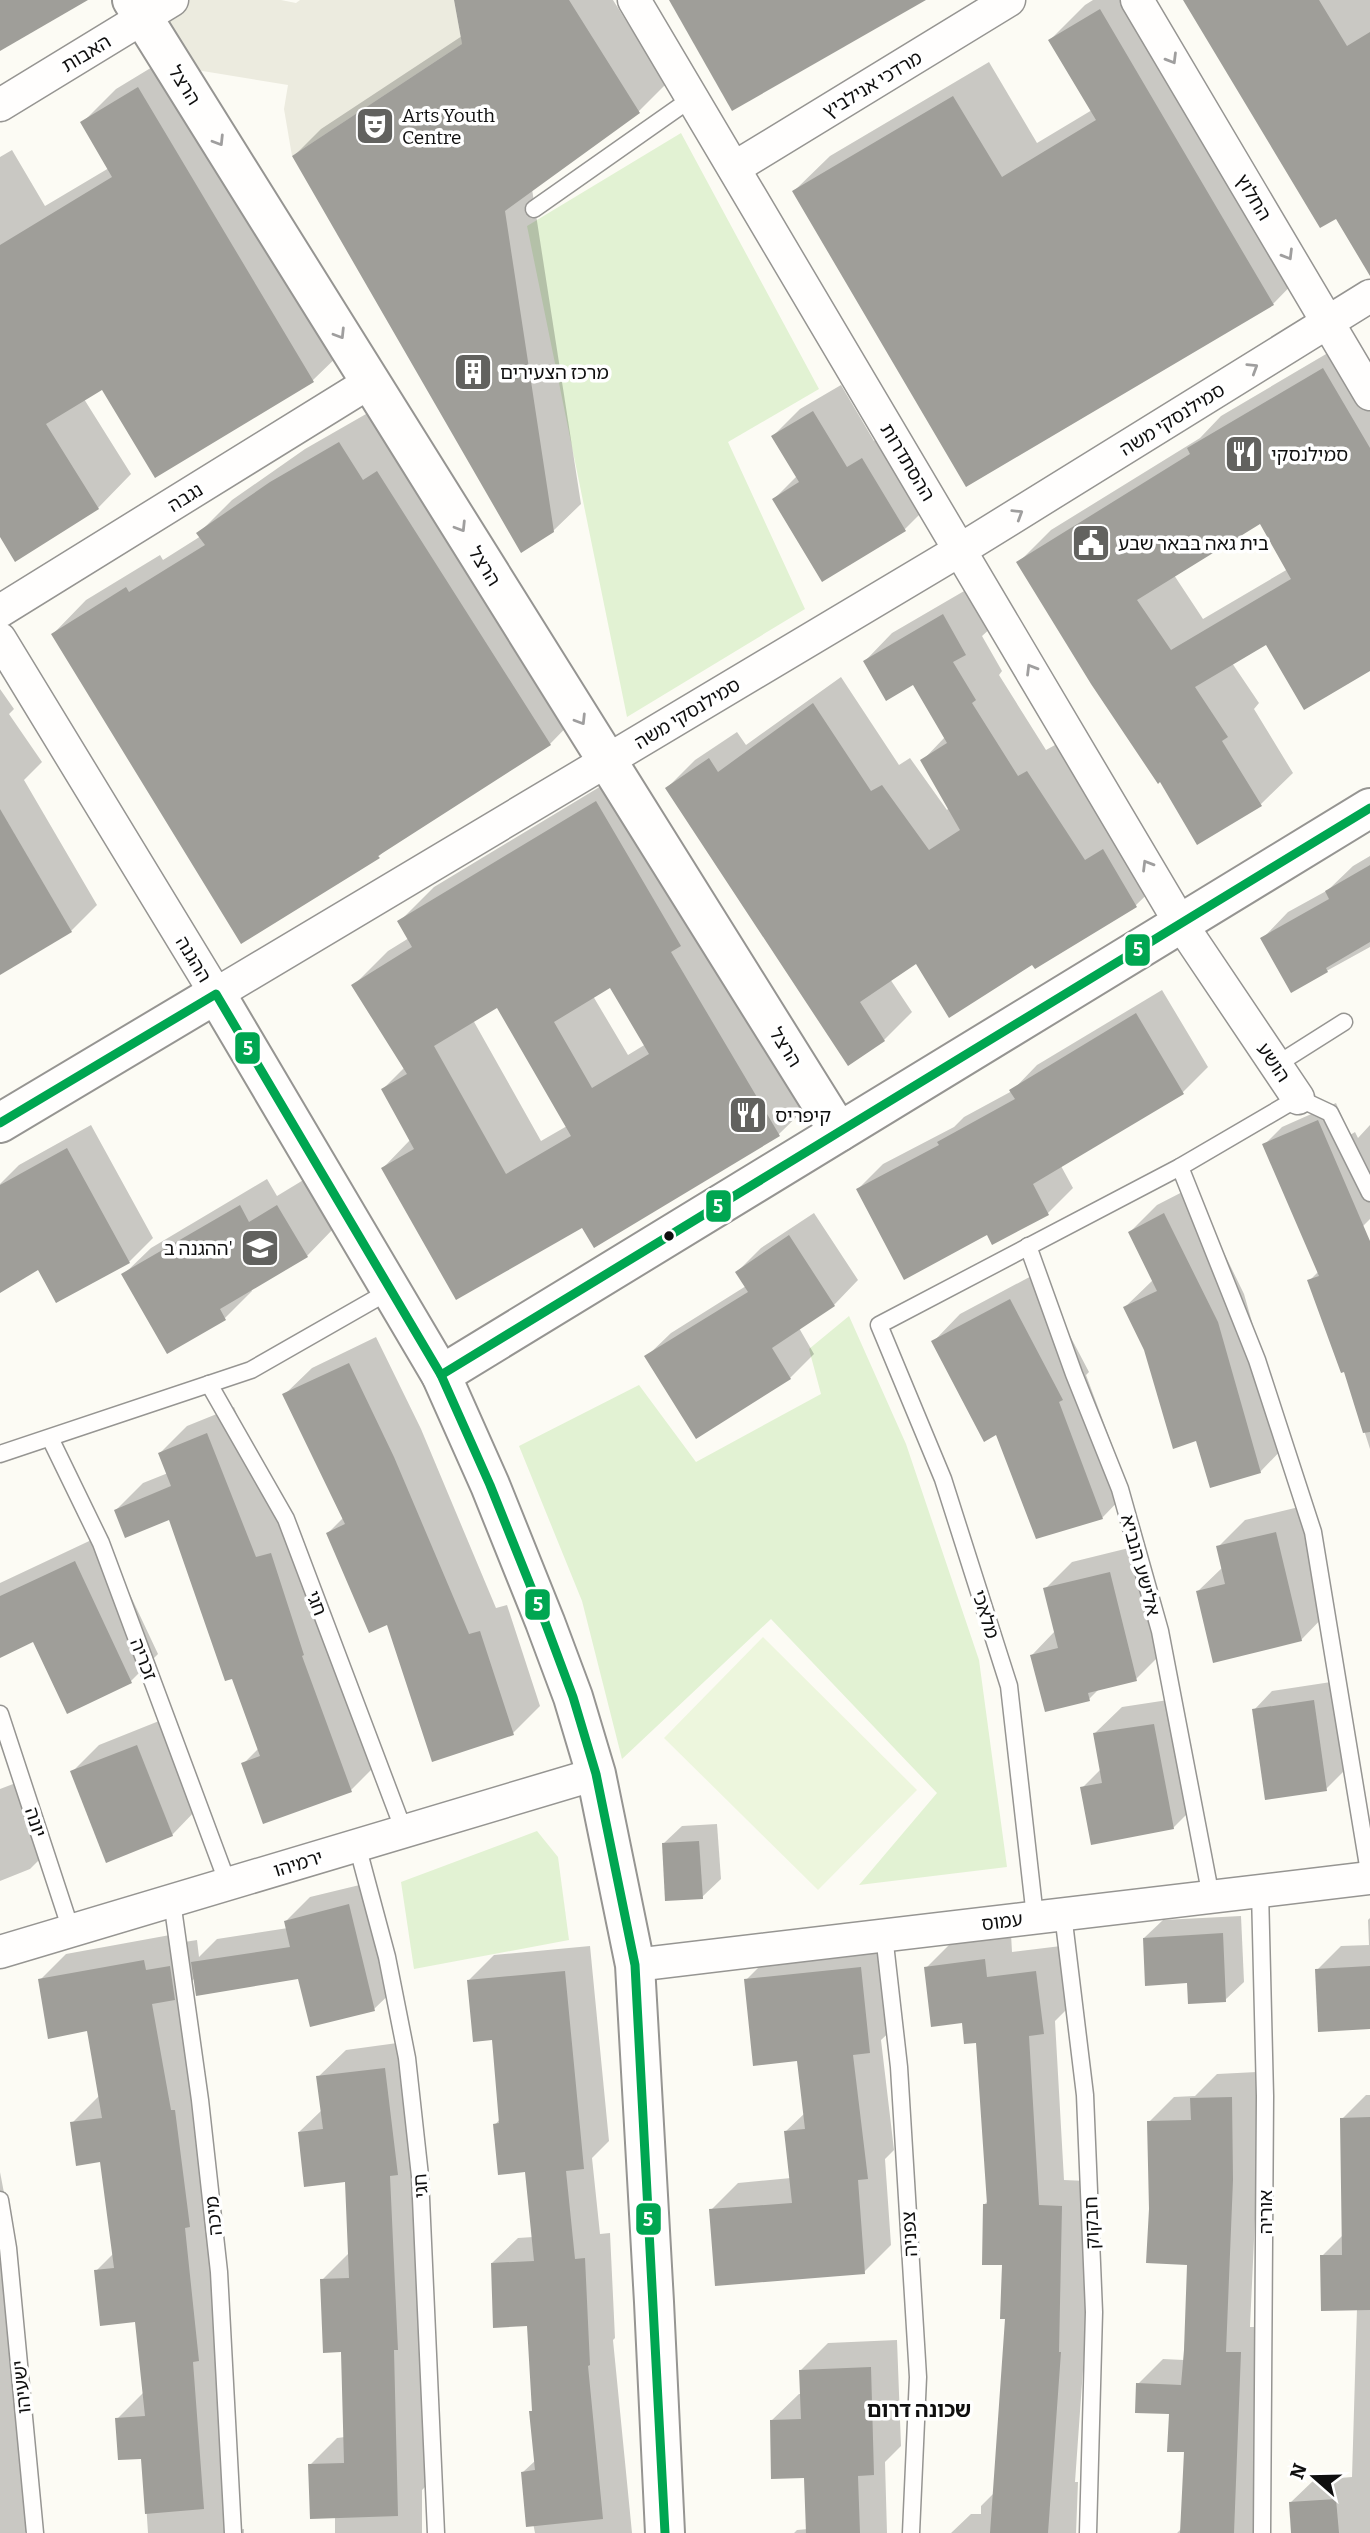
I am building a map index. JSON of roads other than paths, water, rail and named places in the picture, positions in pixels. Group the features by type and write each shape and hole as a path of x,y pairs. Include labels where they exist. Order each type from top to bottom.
{"street":[{"name":"ההסתדרות","path":"634,0 1181,924"},
{"name":"מרדכי אנילביץ","path":"734,168 1009,0"},
{"name":"החלוץ","path":"1137,0 1370,394"},
{"name":"האבות","path":"0,105 149,6"},
{"name":"הרצל","path":"149,6 370,382 839,1132"},
{"name":"סמילנסקי משה","path":"0,1123 960,550 1370,296"},
{"name":"נגבה","path":"0,611 370,382"},
{"name":"ההגנה","path":"0,639 216,994 442,1375 486,1474 573,1697 596,1774 635,1965 665,2533"},
{"path":"442,1375 1370,808"},
{"name":"הושע","path":"1181,924 1298,1098"},
{"name":"ירמיהו","path":"0,1952 596,1774"},
{"name":"עמוס","path":"635,1965 1370,1878"}],"lane":[{"path":"534,209 692,98"},
{"path":"1276,1065 1343,1022"},
{"path":"1028,1246 1180,1167 1298,1098"},
{"name":"הושע","path":"1298,1098 1330,1113 1370,1192"},
{"path":"1180,1167 1257,1360 1313,1532 1370,1878"},
{"name":"מלאכי","path":"1028,1246 879,1325 943,1479 1009,1686 1049,1916"},
{"name":"אלישע הנביא","path":"1028,1246 1074,1374 1120,1489 1160,1631 1211,1897"},
{"path":"0,1454 251,1370 391,1290"},
{"name":"חגי","path":"209,1384 286,1519 404,1831"},
{"name":"זכריה","path":"50,1438 101,1543 228,1884"},
{"name":"יונה","path":"0,1714 71,1930"},
{"name":"חגי","path":"358,1845 387,1957 408,2071 420,2176 436,2533"},
{"name":"אוריה","path":"1259,1891 1265,2096 1262,2533"},
{"name":"מיכה","path":"172,1901 200,2100 219,2272 233,2533"},
{"name":"חבקוק","path":"1049,1916 1086,2095 1094,2312 1088,2533"},
{"name":"צפניה","path":"884,1935 899,2067 918,2377 911,2533"},
{"name":"ישעיהו","path":"0,2200 8,2248 35,2533"}],"place":[{"name":"Arts Youth Centre","path":"375,126"},
{"name":"מרכז הצעירים","path":"473,372"},
{"name":"סמילנסקי","path":"1244,454"},
{"name":"בית גאה בבאר שבע","path":"1091,543"},
{"name":"קיפריס","path":"748,1115"},
{"name":"ההגנה ב'","path":"260,1248"}],"district":[{"name":"שכונה דרום","path":"919,2410"}]}
